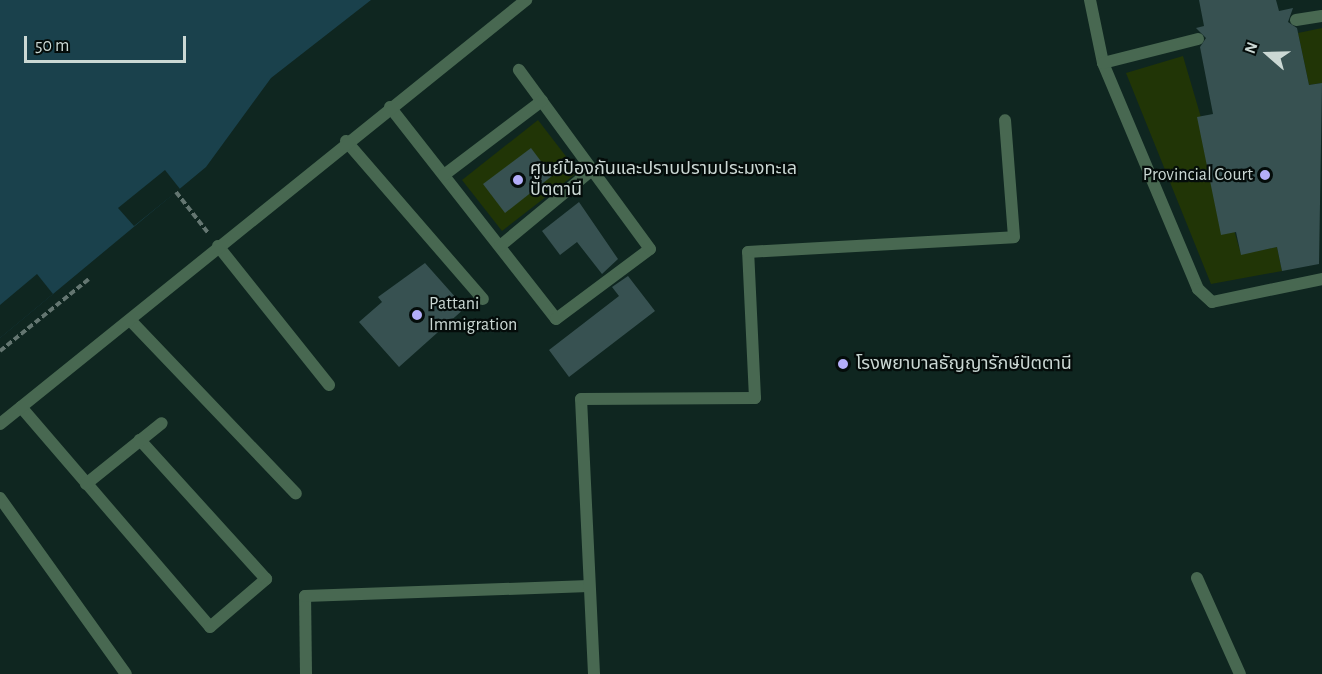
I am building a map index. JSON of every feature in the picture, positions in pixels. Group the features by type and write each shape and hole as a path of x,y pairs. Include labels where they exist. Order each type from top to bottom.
{"street":[{"path":"0,424 130,320 346,141 526,0"},
{"path":"1090,0 1103,63 1198,289 1212,302 1322,279"},
{"path":"1296,20 1322,16"},
{"path":"1103,63 1198,39"},
{"path":"390,107 556,319 650,249 519,70"},
{"path":"444,175 542,101"},
{"path":"594,674 581,399 755,398 748,252 1014,237 1005,120"},
{"path":"346,141 483,299"},
{"path":"500,246 592,170"},
{"path":"218,246 329,385"},
{"path":"130,320 296,494"},
{"path":"21,407 210,627 266,579 140,440"},
{"path":"86,484 162,423"},
{"path":"0,498 126,674"},
{"path":"1197,578 1240,674"},
{"path":"306,674 305,596 589,586"}],"path":[{"path":"176,192 218,246"},
{"path":"0,351 89,279"}],"green space":[{"path":"1322,28 1322,83 1309,85 1298,33"},
{"path":"1183,56 1241,254 1277,247 1282,271 1211,284 1126,73"},
{"path":"538,120 578,172 502,231 462,180"}],"water":[{"path":"0,0 371,0 271,78 206,167 0,338"}],"pier":[{"path":"165,170 180,189 134,226 118,208"},
{"path":"37,274 53,294 0,338 0,305"}],"building":[{"name":"Provincial Court","path":"1199,0 1276,0 1279,11 1293,8 1288,22 1297,28 1309,85 1322,83 1319,264 1282,271 1277,247 1241,255 1236,232 1221,235 1197,117 1213,114 1200,47 1206,38 1196,28 1204,26"},
{"name":"ศูนย์ป้องกันและปราบปรามประมงทะเล ปัตตานี","path":"531,148 552,176 505,213 483,184"},
{"path":"579,202 618,259 602,274 577,242 560,255 542,231"},
{"path":"425,263 465,308 399,367 359,322 382,302 378,297"},
{"path":"628,276 655,311 569,377 549,350 619,296 612,287"}],"place":[{"name":"Provincial Court","path":"1265,175"},
{"name":"ศูนย์ป้องกันและปราบปรามประมงทะเล ปัตตานี","path":"518,180"},
{"name":"Pattani Immigration","path":"417,315"},
{"name":"โรงพยาบาลธัญญารักษ์ปัตตานี","path":"843,364"}]}
